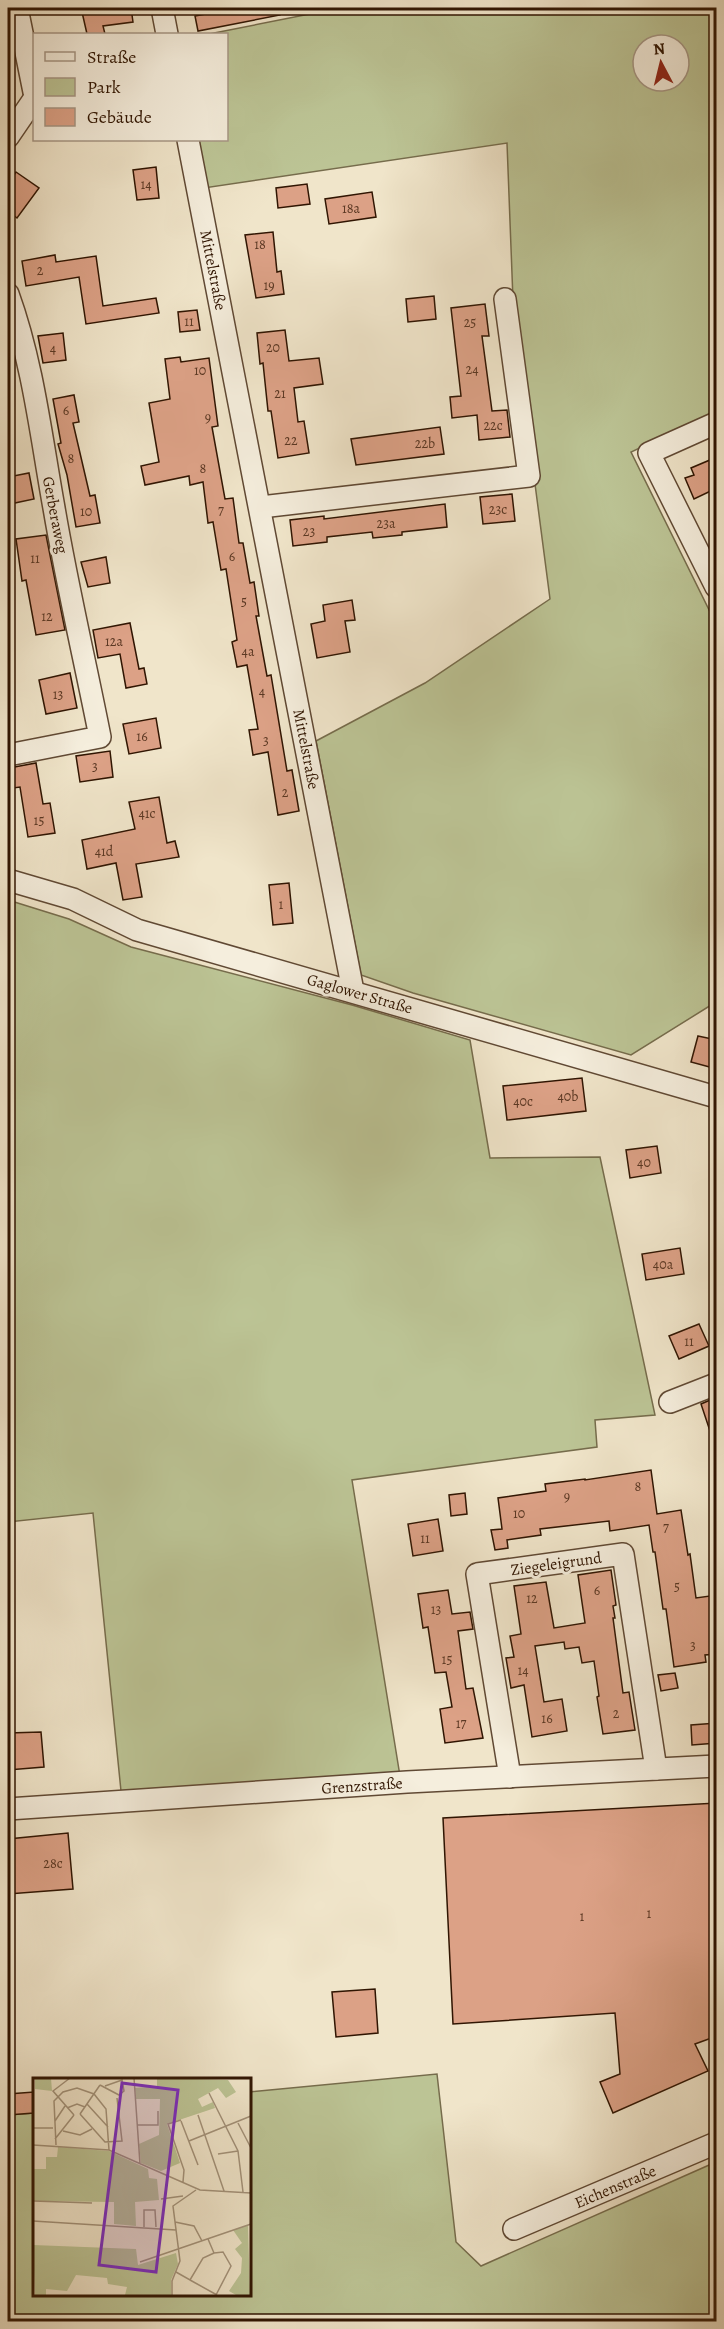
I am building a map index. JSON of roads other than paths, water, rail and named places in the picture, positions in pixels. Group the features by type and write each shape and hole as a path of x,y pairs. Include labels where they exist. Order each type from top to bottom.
{"street":[{"path":"17,8 33,87"},
{"path":"162,8 167,33"},
{"path":"8,137 33,100"},
{"name":"Mittelstraße","path":"188,141 261,507 353,991"},
{"name":"Gerberaweg","path":"8,294 33,384 54,511 100,737 8,755"},
{"path":"261,507 529,476 505,299"},
{"path":"717,423 649,453 717,587"},
{"name":"Gaglower Straße","path":"8,880 73,899 137,930 717,1097"},
{"path":"670,1402 717,1384"},
{"name":"Ziegeleigrund","path":"510,1777 477,1574 623,1554 656,1769"},
{"name":"Grenzstraße","path":"8,1809 717,1766"},
{"name":"Eichenstraße","path":"514,2229 717,2143"}]}
